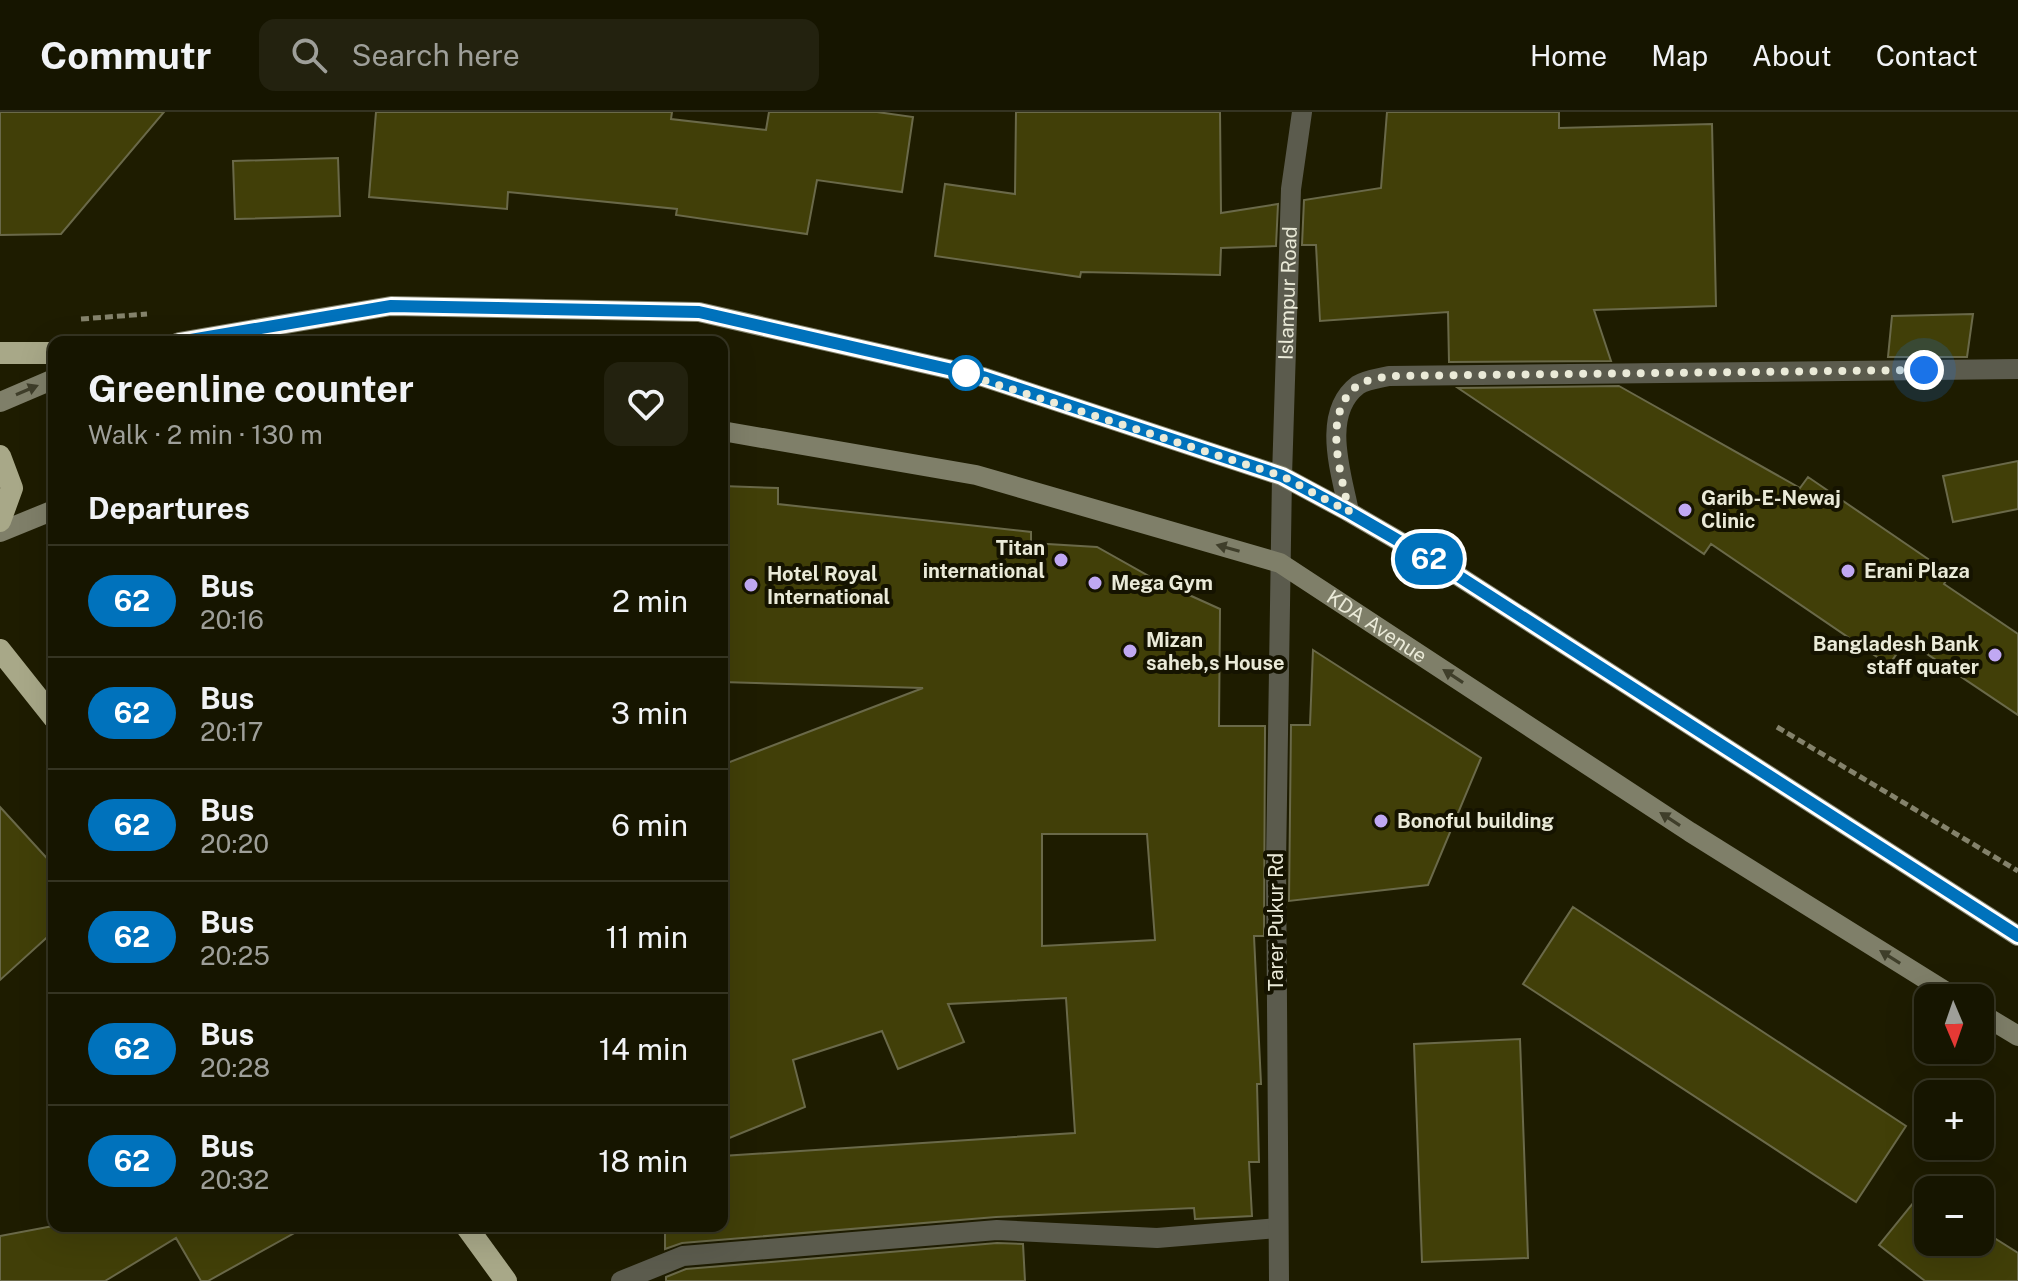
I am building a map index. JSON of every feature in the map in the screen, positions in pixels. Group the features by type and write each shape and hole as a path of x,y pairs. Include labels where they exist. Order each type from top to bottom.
{"highway":[{"path":"0,353 48,353"},
{"path":"0,456 12,488 0,521"},
{"path":"0,650 48,710"},
{"path":"470,1232 506,1281"}],"main road":[{"path":"214,336 391,306 699,312 983,377 1282,476 1449,570 2018,936"},
{"path":"0,402 48,382"},
{"name":"KDA Avenue","path":"728,432 976,475 1280,563 1690,832 1934,984"},
{"path":"0,532 48,512"},
{"path":"1994,1021 2018,1036"}],"street":[{"name":"Islampur Road","path":"1280,563 1291,189 1302,112"},
{"path":"1349,512 1335,448 1344,405 1359,384 1389,376 2018,369"},
{"name":"Tarer Pukur Rd","path":"1279,1281 1280,563"},
{"path":"621,1281 683,1256 997,1230 1157,1238 1277,1228"}],"building":[{"path":"0,112 164,112 61,234 0,235"},
{"path":"376,112 672,112 671,119 766,130 769,112 877,112 913,117 902,192 817,180 807,234 676,215 677,209 508,192 507,209 369,197"},
{"path":"1016,112 1220,112 1221,213 1278,204 1276,246 1221,248 1220,275 1081,272 1080,277 935,256 945,184 1015,194"},
{"path":"1387,112 1559,112 1559,128 1712,124 1716,306 1594,310 1611,361 1449,362 1448,312 1320,321 1316,245 1302,245 1304,200 1381,188"},
{"path":"338,158 340,216 235,219 233,161"},
{"path":"1973,314 1967,357 1888,357 1892,316"},
{"path":"1619,386 1800,488 1808,477 1950,574 1944,584 2018,634 2018,715 1906,640 1889,665 1711,544 1704,554 1458,388"},
{"path":"2018,461 2018,509 1953,522 1943,476"},
{"path":"728,486 778,488 778,504 1031,532 1031,543 1097,547 1156,580 1220,609 1219,726 1265,726 1264,936 1254,936 1261,1084 1257,1084 1259,1162 1249,1162 1252,1216 1195,1219 1194,1208 996,1217 682,1243 665,1249 665,1232 728,1232 728,1156 1075,1133 1066,998 948,1004 964,1042 898,1069 882,1031 793,1060 805,1107 728,1139 728,763 923,688 728,682","holes":["1042,834 1147,834 1155,940 1042,946"]},
{"name":"Bonoful building","path":"1313,650 1481,758 1428,885 1289,901 1291,725 1310,725"},
{"path":"0,807 48,859 48,936 0,980"},
{"path":"1573,907 1906,1126 1856,1202 1523,984"},
{"path":"1520,1039 1528,1258 1422,1262 1414,1044"},
{"path":"1914,1202 1914,1256 1994,1256 1994,1238 2018,1253 2018,1281 1925,1281 1879,1245"},
{"path":"48,1227 48,1232 296,1232 208,1281 201,1281 176,1238 105,1281 0,1281 0,1236"},
{"path":"997,1243 1023,1244 1025,1281 666,1281 666,1277 686,1269"}],"bus line":[{"name":"62","path":"214,336 391,306 699,312 983,377 1282,476 1449,570 2018,936"}],"place":[{"name":"Garib-E-Newaj Clinic","path":"1685,510"},
{"name":"Titan international","path":"1061,560"},
{"name":"Erani Plaza","path":"1848,571"},
{"name":"Mega Gym","path":"1095,583"},
{"name":"Hotel Royal International","path":"751,585"},
{"name":"Mizan saheb,s House","path":"1130,651"},
{"name":"Bangladesh Bank staff quater","path":"1995,655"},
{"name":"Bonoful building","path":"1381,821"}],"route":[{"path":"966,373 955,371 983,377 1282,476 1349,512 1335,448 1344,405 1359,384 1389,376 1924,370"}]}
